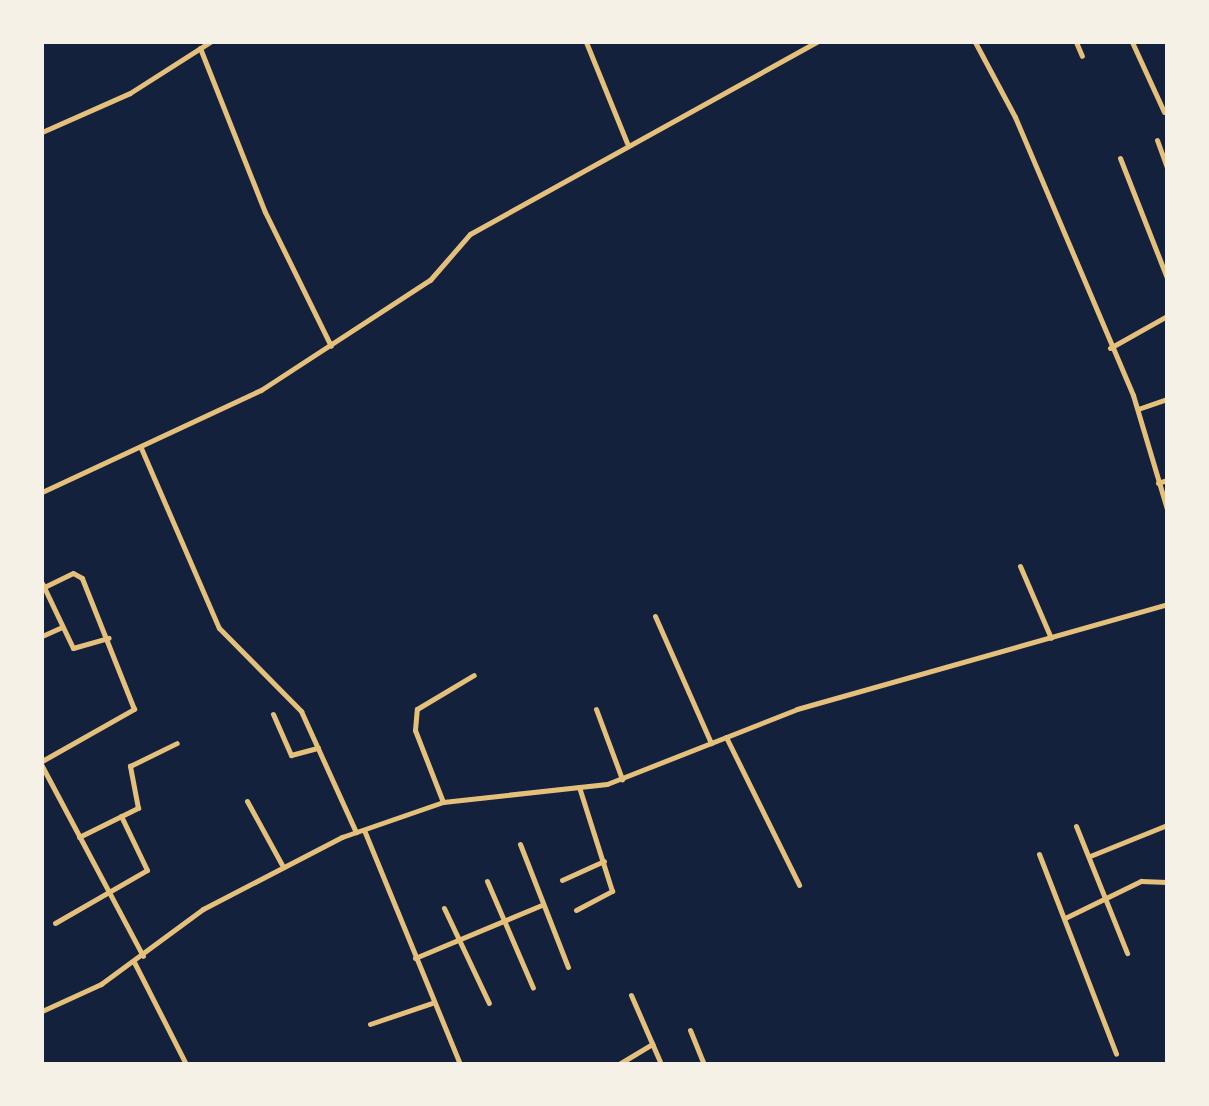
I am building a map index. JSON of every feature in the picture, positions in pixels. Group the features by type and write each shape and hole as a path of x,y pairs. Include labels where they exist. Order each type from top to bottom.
{"street":[{"path":"42,132 130,93 210,42"},
{"path":"586,42 627,143"},
{"path":"42,492 237,403 331,346 430,280 470,234 627,143 817,42"},
{"path":"975,42 1015,117 1138,409 1167,509"},
{"path":"1076,42 1082,56"},
{"path":"1132,42 1164,112"},
{"path":"200,48 265,212 331,346"},
{"path":"1157,140 1167,167"},
{"path":"1120,158 1167,278"},
{"path":"1110,348 1167,316"},
{"path":"1138,409 1167,399"},
{"path":"141,448 219,628 295,703 356,832"},
{"path":"1158,483 1167,480"},
{"path":"1020,566 1051,638"},
{"path":"109,638 73,648 43,585 78,574 109,638 134,709 42,763 143,956"},
{"path":"42,1011 134,962 189,918 282,865 356,832 443,802 579,787 622,779 726,737 856,691 1167,604"},
{"path":"655,616 711,743"},
{"path":"42,636 62,627"},
{"path":"443,802 415,730 417,709 474,675"},
{"path":"596,709 622,779"},
{"path":"273,714 291,755 318,748"},
{"path":"726,737 799,885"},
{"path":"79,837 140,805 130,766 177,743"},
{"path":"576,910 612,891 579,787"},
{"path":"247,801 282,865"},
{"path":"55,923 108,889 147,870 121,816"},
{"path":"1090,856 1167,825"},
{"path":"1076,826 1107,896 1127,953"},
{"path":"364,830 432,1003 460,1064"},
{"path":"520,844 568,967"},
{"path":"1039,854 1116,1054"},
{"path":"562,880 604,861"},
{"path":"1065,918 1148,879 1167,882"},
{"path":"487,881 533,988"},
{"path":"415,958 542,905"},
{"path":"444,908 489,1003"},
{"path":"134,962 186,1064"},
{"path":"631,995 661,1064"},
{"path":"370,1024 432,1003"},
{"path":"690,1030 704,1064"},
{"path":"619,1064 652,1044"}]}
